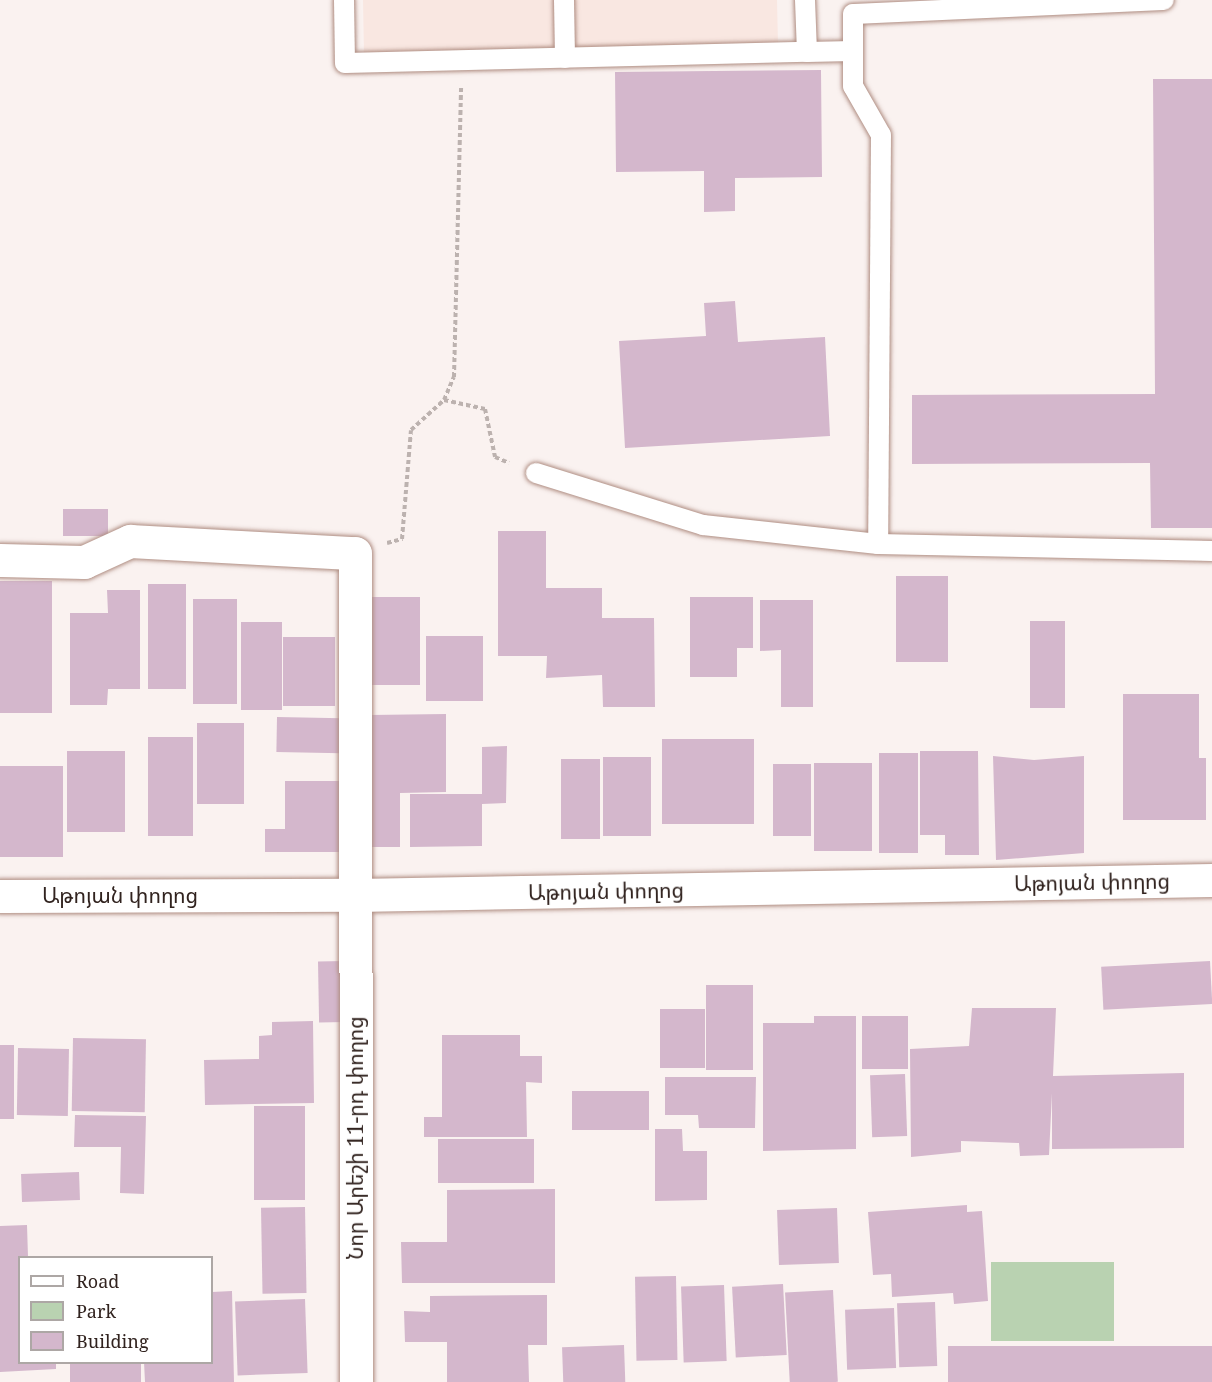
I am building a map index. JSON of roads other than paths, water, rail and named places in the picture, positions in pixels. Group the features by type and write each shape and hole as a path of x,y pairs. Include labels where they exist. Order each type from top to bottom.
{"main road":[{"name":"Նոր Արեշի 11-րդ փողոց","path":"0,560 84,562 130,541 355,553 356,1382"},
{"name":"Աթոյան փողոց","path":"0,896 355,895 1212,880"}],"lane":[{"path":"344,0 345,63 853,51"},
{"path":"564,0 565,58"},
{"path":"805,0 807,52"},
{"path":"878,544 881,135 853,86 853,14 1164,0"},
{"path":"536,472 703,525 878,544 1212,551"}]}
